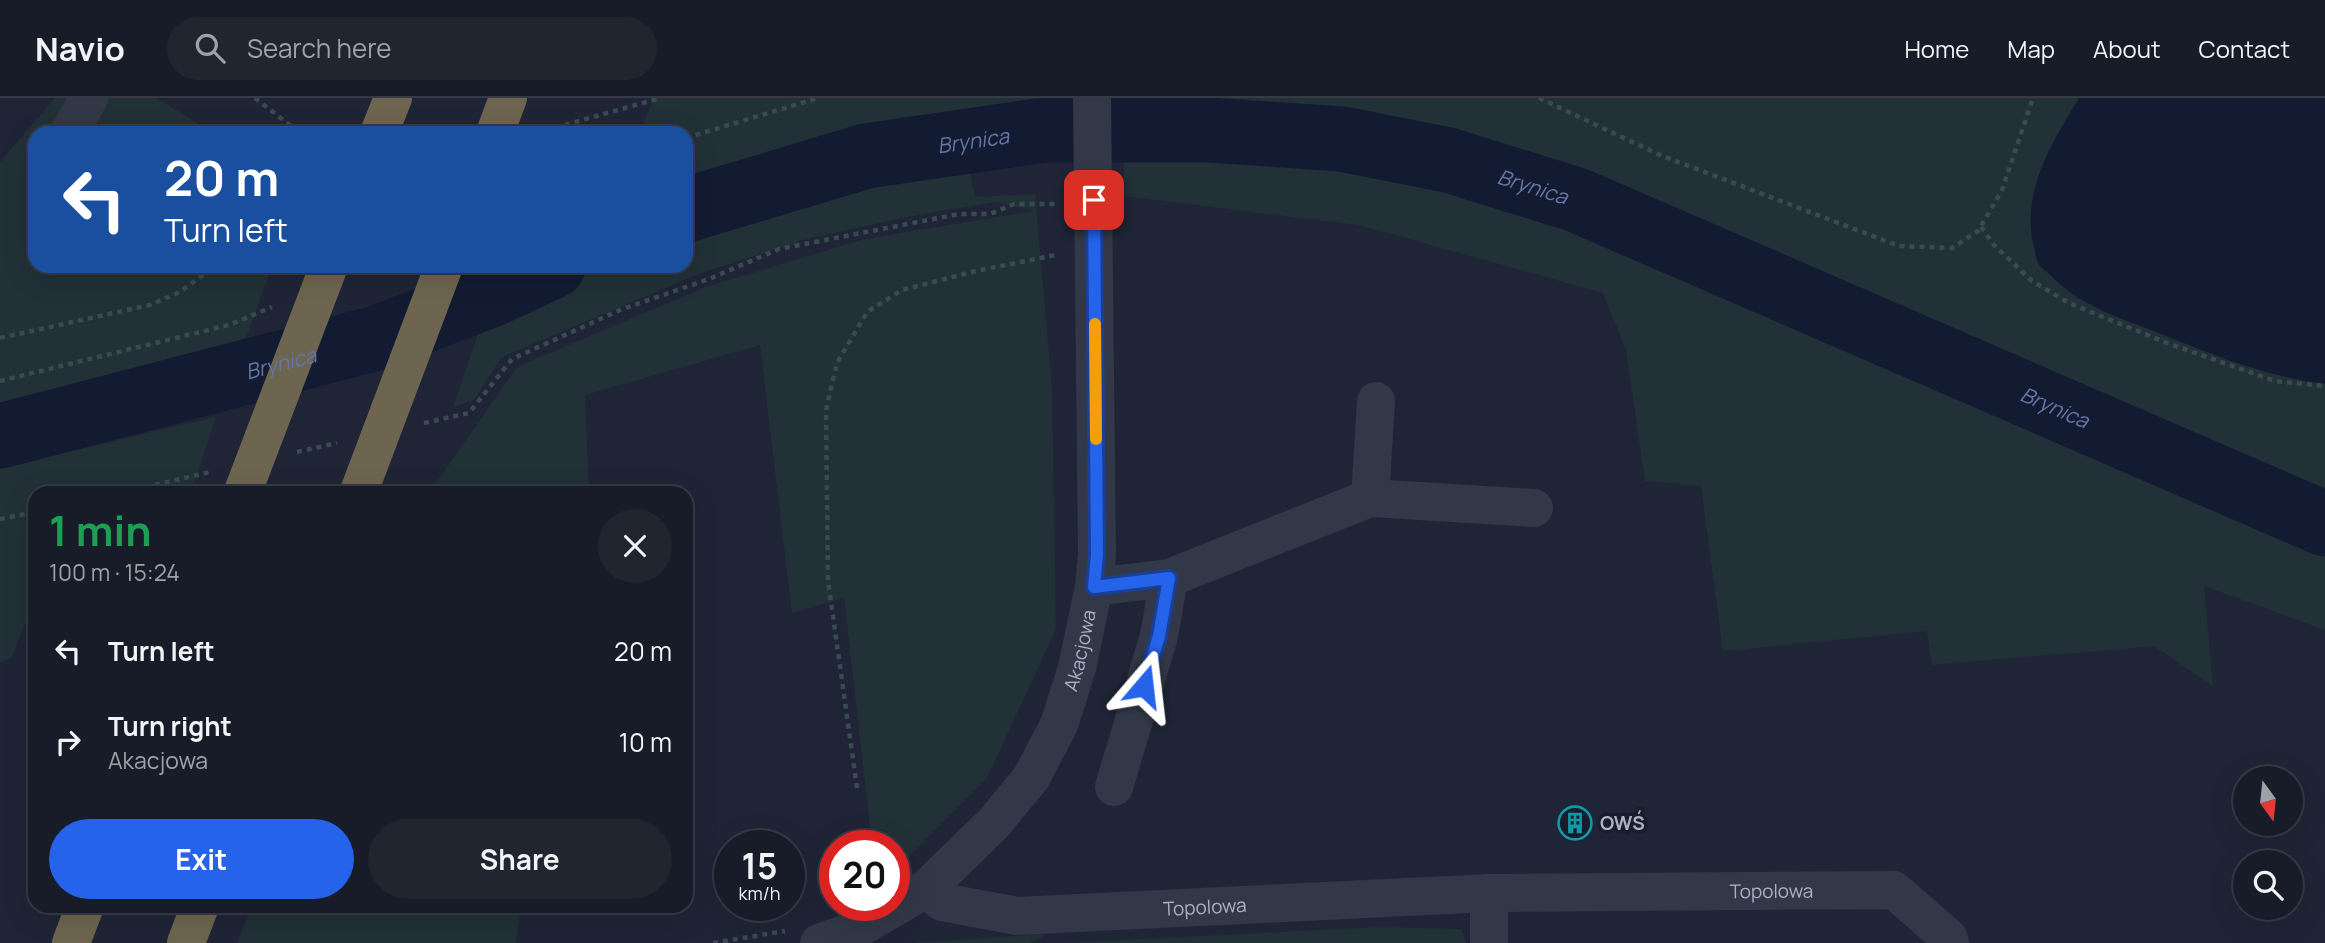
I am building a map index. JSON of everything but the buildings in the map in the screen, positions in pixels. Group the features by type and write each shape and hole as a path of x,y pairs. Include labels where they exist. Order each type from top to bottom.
{"highway":[{"path":"382,126 393,98"},
{"path":"498,126 508,98"},
{"path":"245,486 326,273"},
{"path":"361,486 441,273"},
{"path":"71,943 82,913"},
{"path":"186,943 197,913"}],"street":[{"path":"73,126 89,98"},
{"name":"Akacjowa","path":"819,943 856,930 926,889 993,824 1031,778 1062,713 1077,668 1094,587 1097,555 1092,98"},
{"path":"1370,498 1376,401"},
{"path":"1094,587 1169,578 1370,498 1534,508"},
{"path":"1114,787 1159,636 1169,578"},
{"name":"Topolowa","path":"926,889 942,902 1017,916 1489,893 1894,890 1948,937 1950,943"},
{"path":"1489,893 1489,943"}],"path":[{"path":"255,98 291,126"},
{"path":"561,126 661,98"},
{"path":"693,136 818,98"},
{"path":"1539,98 1660,155 1899,246 1952,248 1980,227 2002,190 2033,98"},
{"path":"414,425 469,413 512,359 620,310 709,279 779,249 959,214 990,214 1014,204 1058,204 1094,200"},
{"path":"1980,227 2000,251 2032,281 2069,303 2147,335 2275,381 2325,386"},
{"path":"857,788 828,580 825,410 837,363 867,312 902,290 976,271 1095,247"},
{"path":"0,338 150,306 180,292 206,273"},
{"path":"0,381 229,325 280,304"},
{"path":"292,453 346,441"},
{"path":"151,486 211,472"},
{"path":"0,519 28,513"}],"shaded area":[{"path":"55,98 157,98 202,126 31,126"},
{"path":"654,98 1046,98 1047,112 927,122 762,162 693,187 693,126 642,126"},
{"path":"1133,98 2325,98 2325,506 1928,325 1527,164 1342,122 1133,115"},
{"path":"28,129 28,273 269,273 236,366 0,422 0,162"},
{"path":"1124,150 1428,173 1565,214 2325,542 2325,630 2204,586 2213,686 2154,646 1932,665 1927,631 1723,651 1701,486 1645,481 1626,350 1603,293 1359,225 1124,196"},
{"path":"967,158 975,197 1035,194 1052,388 1056,629 987,778 910,855 910,830 870,830 844,598 792,613 760,345 585,395 589,486 434,486 517,367 703,288 864,239 1034,211 996,202 917,215 814,237 701,273 502,357 474,400 453,407 487,308 574,273 693,273 693,228 825,187"},
{"path":"216,417 193,486 28,486 28,616 12,657 0,663 0,468"},
{"path":"249,913 520,913 516,943 237,943"},
{"path":"1381,927 1461,929 1466,943 1063,943"},
{"path":"1048,934 1029,943 909,943"}],"water":[{"path":"2079,98 2325,98 2325,384 2281,376 2239,364 2113,315 2073,294 2040,266 2031,227 2035,188 2049,151"}],"waterway":[{"name":"Brynica","path":"693,208 866,156 1044,130 1209,130 1342,139 1448,160 1577,200 2325,524"},
{"name":"Brynica","path":"0,436 377,338 493,294 538,273"}],"slow traffic":[{"path":"1095,324 1096,439"}],"place":[{"name":"OWŚ","path":"1575,823"}],"route":[{"path":"1094,200 1097,555 1094,587 1169,578 1159,636 1144,686"}]}
